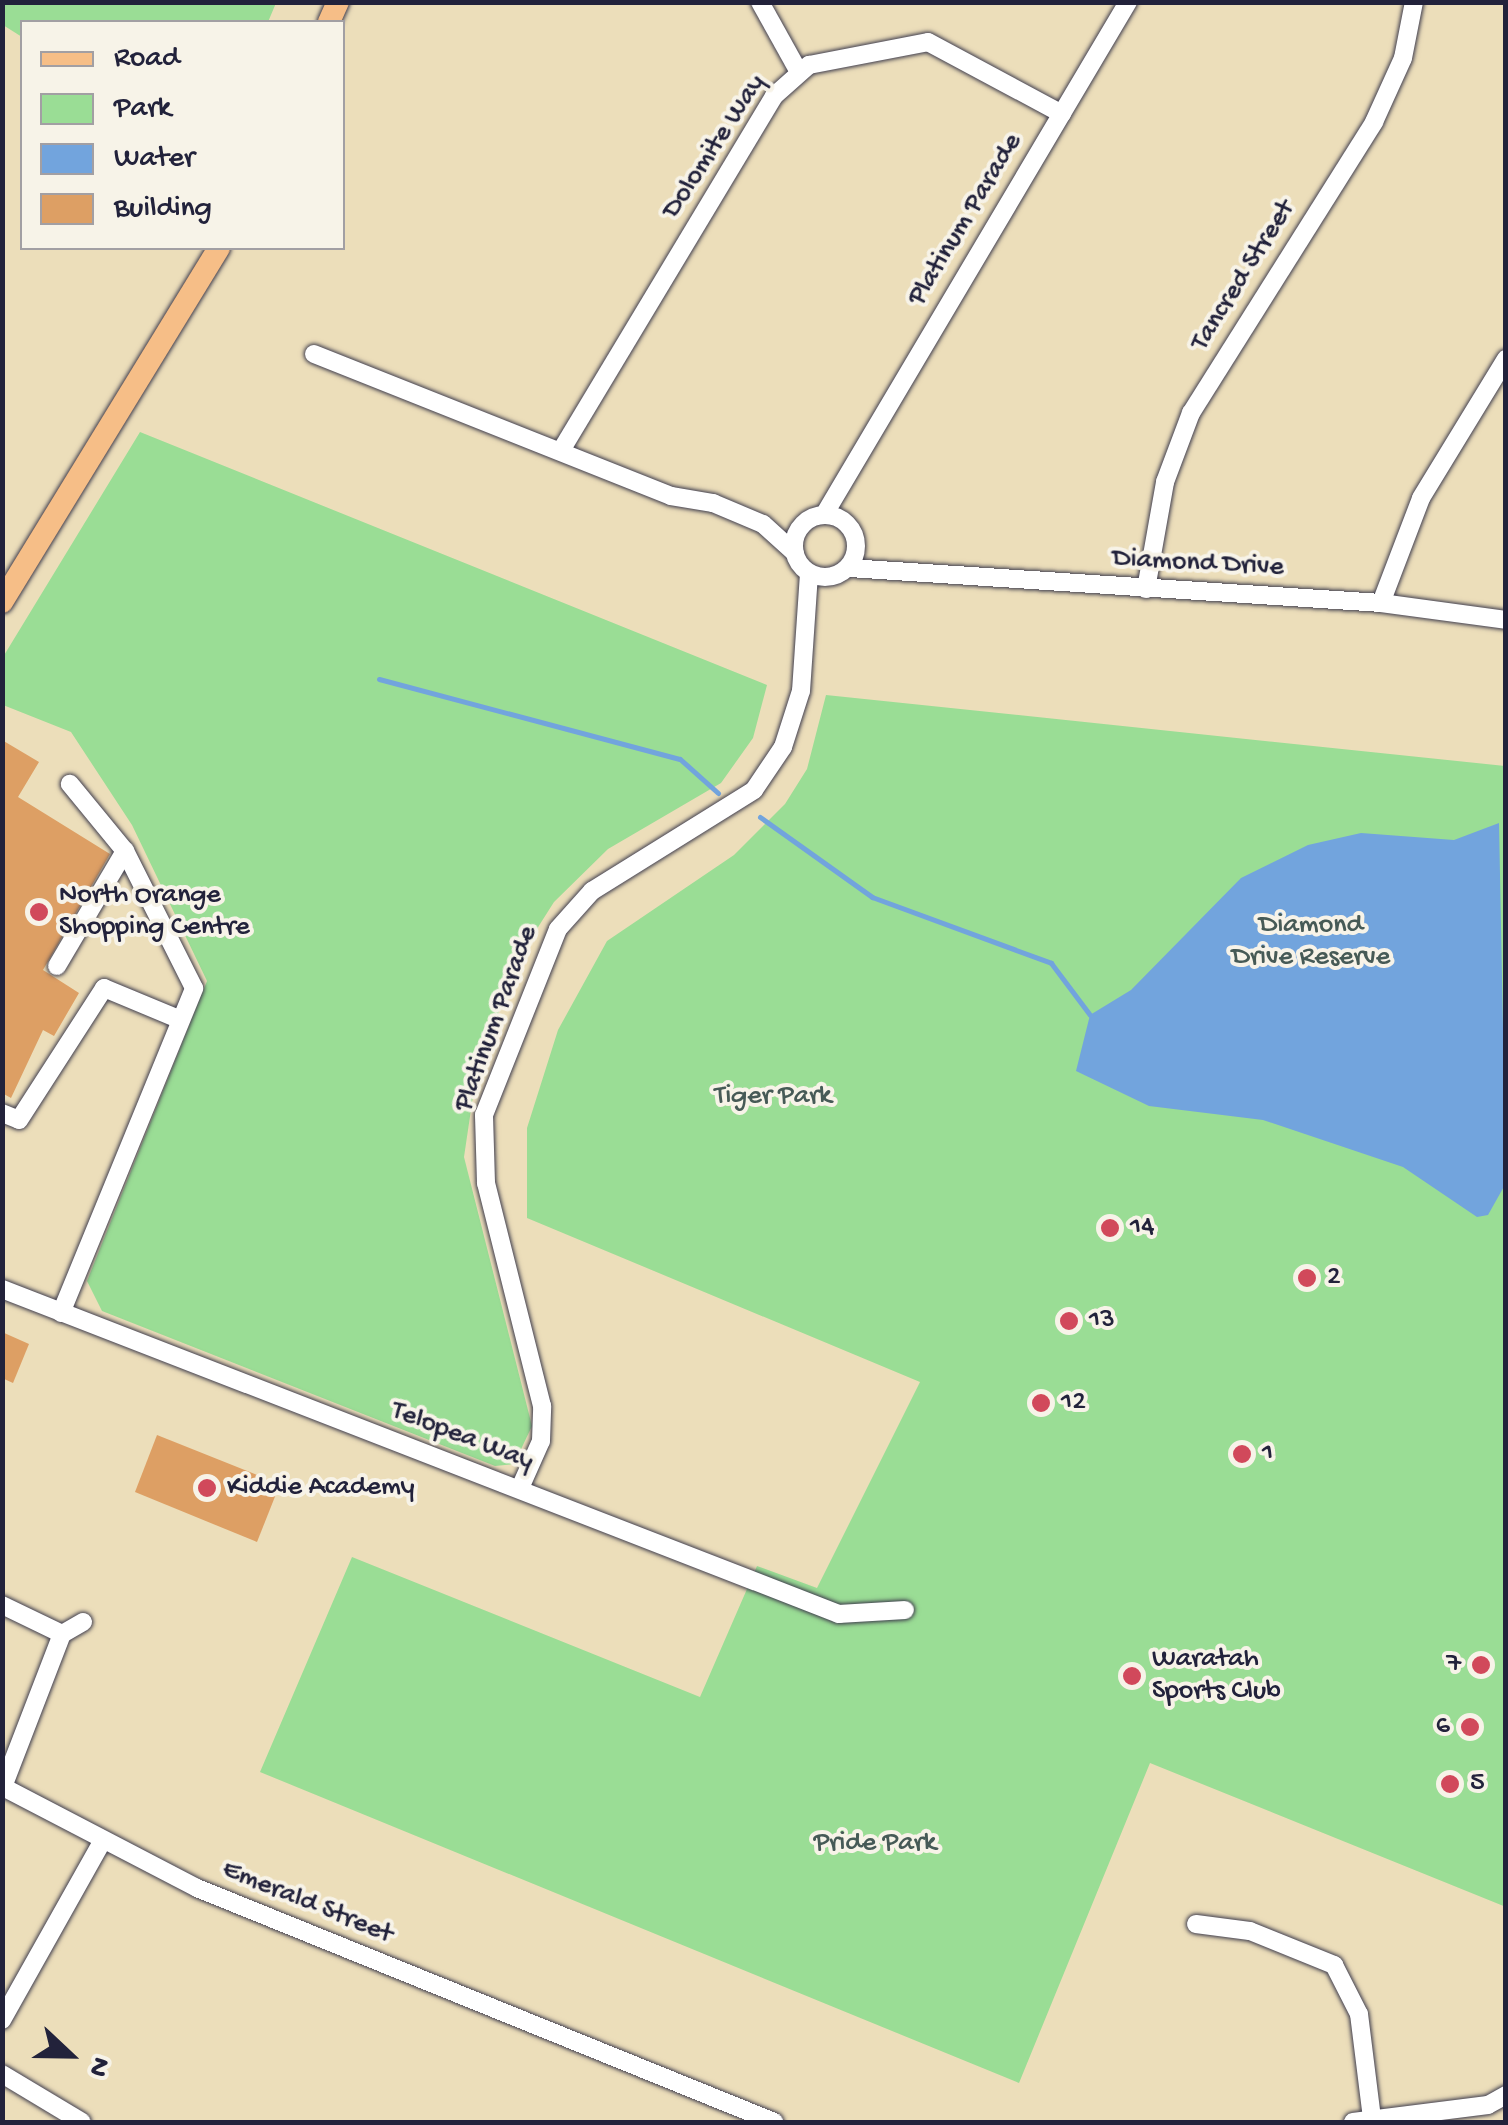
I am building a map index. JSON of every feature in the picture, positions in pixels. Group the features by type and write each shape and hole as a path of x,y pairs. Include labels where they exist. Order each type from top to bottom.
{"main road":[{"path":"2,602 218,250"}],"street":[{"path":"760,2 799,72"},
{"name":"Platinum Parade","path":"824,515 1128,2"},
{"name":"Tancred Street","path":"1146,588 1165,482 1191,413 1374,122 1403,58 1414,2"},
{"name":"Dolomite Way","path":"562,449 774,96 799,72 928,42 1062,114"},
{"path":"314,354 763,524 802,526 824,515 850,528 888,564"},
{"path":"1381,603 1421,498 1506,359"},
{"name":"Platinum Parade","path":"850,528 851,466"},
{"path":"763,524 795,552 809,573 830,577 849,568 850,528"},
{"path":"795,552 802,526"},
{"name":"Diamond Drive","path":"849,568 888,564 1146,588 1381,603 1506,620"},
{"name":"Platinum Parade","path":"809,573 812,611"},
{"name":"Platinum Parade","path":"520,1488 541,1440 542,1406 486,1184 484,1116 558,929 592,891 754,790 783,746 812,611 830,577"},
{"path":"62,1313 194,988 125,851 70,784"},
{"path":"57,966 125,851"},
{"path":"2,1114 18,1120 104,988 181,1020"},
{"name":"Telopea Way","path":"2,1289 840,1614 905,1610"},
{"path":"2,1605 62,1634 83,1622"},
{"name":"Emerald Street","path":"62,1634 3,1787 102,1842 774,2122"},
{"path":"2,2020 102,1842"},
{"path":"1196,1924 1250,1931 1334,1966 1359,2014 1362,2121 1493,2114 1506,2094"},
{"path":"2,2074 82,2122"}],"green space":[{"path":"3,2 276,2 269,20 20,20 20,36 3,25"},
{"path":"140,432 767,685 753,738 721,783 608,849 554,902 521,954 477,1069 464,1157 532,1426 514,1464 495,1466 102,1311 87,1281 207,981 132,825 71,732 3,705 3,657"},
{"path":"826,695 1505,766 1506,1907 1150,1763 1019,2083 260,1772 352,1557 700,1697 757,1566 817,1588 920,1382 527,1218 527,1128 558,1030 607,941 734,855 785,804 807,769"}],"water":[{"path":"1499,823 1506,1183 1488,1215 1477,1217 1403,1167 1263,1120 1149,1106 1076,1071 1090,1015 1131,990 1241,878 1308,845 1361,833 1454,840"}],"building":[{"name":"North Orange Shopping Centre","path":"2,740 39,762 18,797 110,854 43,970 79,993 54,1036 43,1030 11,1098 2,1093"},
{"path":"2,1332 29,1344 13,1383 2,1378"},
{"name":"Kiddie Academy","path":"157,1435 280,1484 257,1542 135,1492"}],"waterway":[{"path":"379,679 680,759 718,793"},
{"path":"760,817 872,897 1051,963 1090,1015"}],"place":[{"name":"North Orange Shopping Centre","path":"39,912"},
{"name":"14","path":"1110,1228"},
{"name":"2","path":"1307,1278"},
{"name":"13","path":"1069,1321"},
{"name":"12","path":"1041,1403"},
{"name":"1","path":"1242,1454"},
{"name":"Kiddie Academy","path":"207,1488"},
{"name":"7","path":"1481,1665"},
{"name":"Waratah Sports Club","path":"1132,1676"},
{"name":"6","path":"1470,1727"},
{"name":"5","path":"1450,1784"}],"park label":[{"name":"Diamond Drive Reserve","path":"1311,942"},
{"name":"Tiger Park","path":"773,1097"},
{"name":"Pride Park","path":"875,1844"}]}
